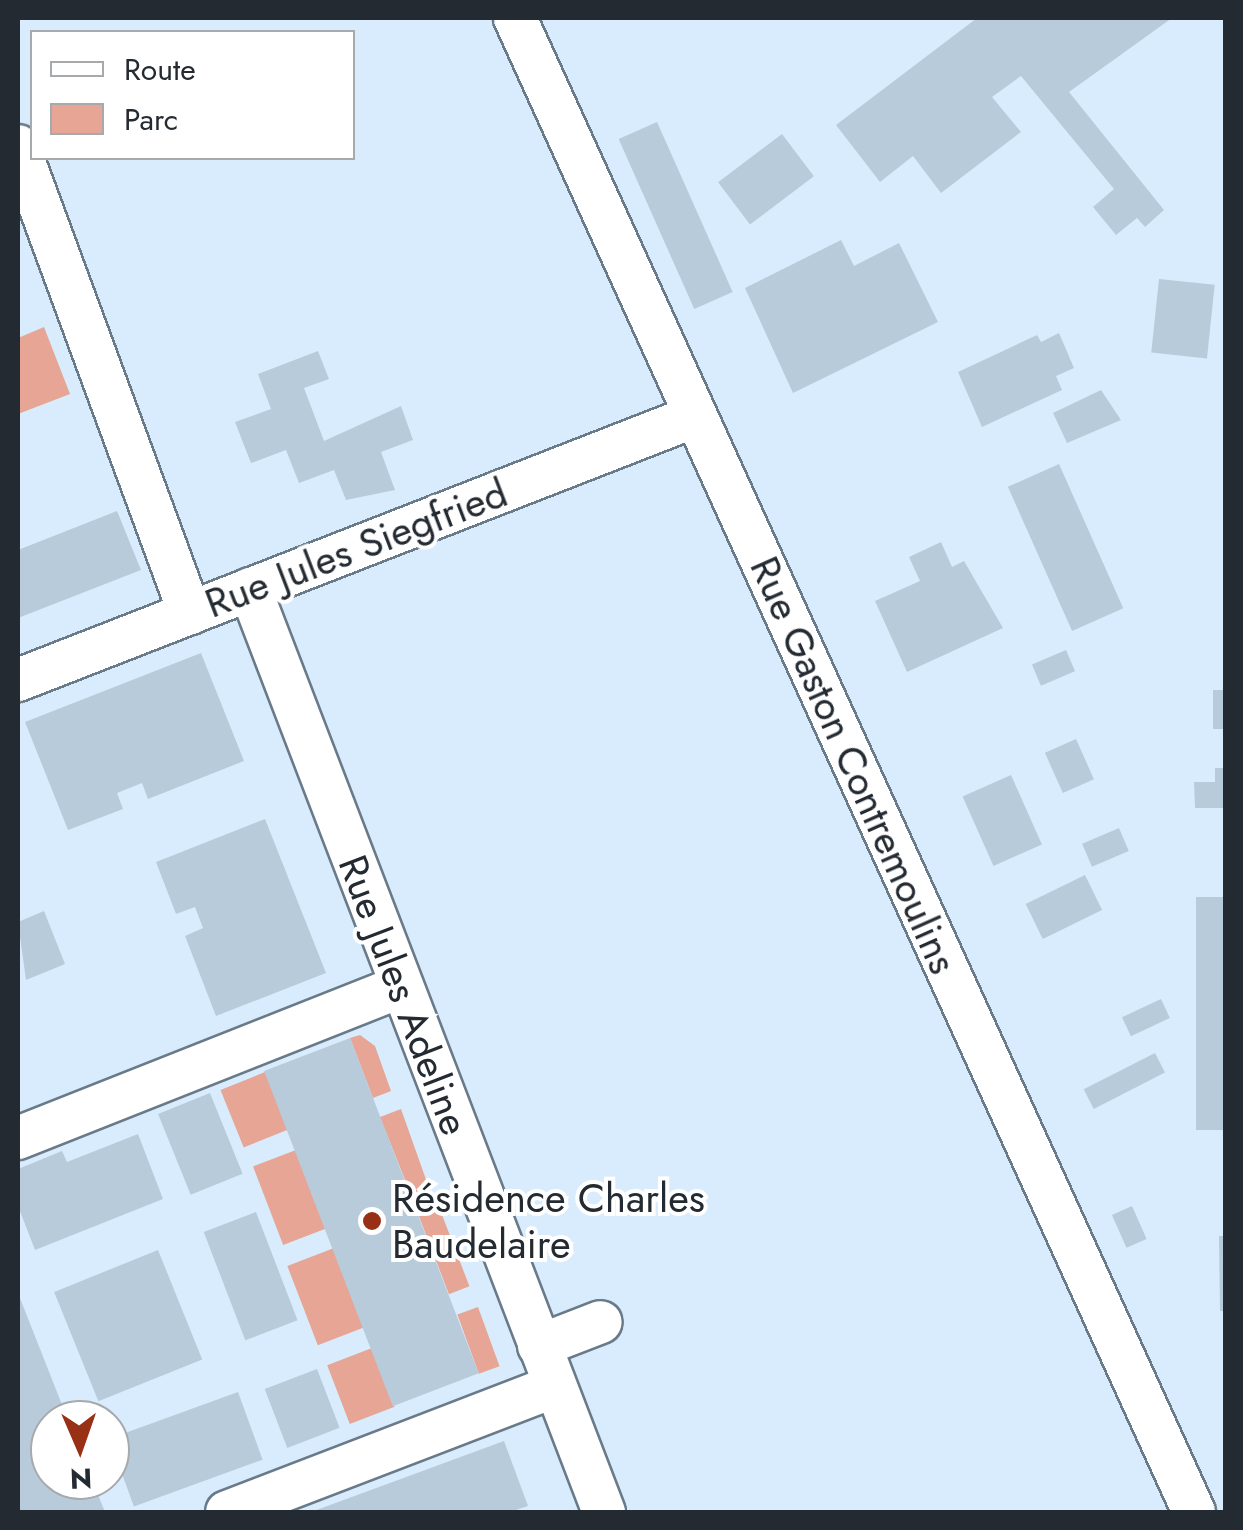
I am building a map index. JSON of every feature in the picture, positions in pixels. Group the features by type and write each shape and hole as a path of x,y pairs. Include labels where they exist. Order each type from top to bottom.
{"street":[{"name":"Rue Gaston Contremoulins","path":"515,18 1194,1512"},
{"path":"18,146 190,613"},
{"name":"Rue Jules Siegfried","path":"18,680 696,416"},
{"name":"Rue Jules Adeline","path":"250,589 604,1512"},
{"path":"18,1138 400,987"},
{"path":"539,1346 601,1322"},
{"path":"227,1512 556,1386"}],"green space":[{"path":"44,327 70,394 18,414 18,338"},
{"path":"360,1035 375,1046 391,1091 373,1098 350,1038"},
{"path":"265,1072 288,1129 244,1147 220,1090"},
{"path":"401,1109 429,1188 411,1195 380,1117"},
{"path":"296,1150 326,1228 283,1245 253,1166"},
{"path":"439,1207 469,1286 449,1294 418,1215"},
{"path":"334,1248 364,1327 318,1345 287,1266"},
{"path":"478,1307 500,1366 479,1374 457,1315"},
{"path":"372,1348 395,1407 350,1424 327,1365"}],"building":[{"path":"977,18 1172,18 1069,92 1164,210 1145,227 1137,218 1116,235 1093,207 1114,189 1021,76 992,97 1021,132 941,193 913,156 880,182 836,125"},
{"path":"657,122 733,292 694,309 619,139"},
{"path":"782,134 814,176 750,224 718,182"},
{"path":"841,240 854,266 899,243 938,322 793,393 745,288"},
{"path":"1159,279 1215,285 1207,358 1151,353"},
{"path":"1059,333 1074,368 1056,376 1062,390 982,427 958,372 1037,335 1041,342"},
{"path":"318,351 329,379 304,388 324,441 401,406 413,440 381,452 395,490 346,500 334,470 299,483 286,450 251,463 235,422 271,409 258,374"},
{"path":"1101,390 1121,420 1067,443 1053,413"},
{"path":"1059,464 1123,608 1072,631 1008,487"},
{"path":"117,511 141,570 18,618 18,550"},
{"path":"941,542 952,567 964,561 1003,628 907,672 875,601 920,581 909,557"},
{"path":"1066,650 1075,671 1041,686 1032,664"},
{"path":"201,653 244,761 148,799 142,783 117,793 123,809 68,830 25,722"},
{"path":"1213,690 1226,690 1226,729 1213,729"},
{"path":"1076,739 1094,779 1063,793 1045,753"},
{"path":"1215,768 1226,768 1226,808 1195,808 1194,782 1215,782"},
{"path":"1011,775 1042,844 993,866 963,797"},
{"path":"265,819 326,973 216,1016 185,936 203,928 195,907 176,914 156,862"},
{"path":"1119,828 1129,851 1092,867 1082,844"},
{"path":"1085,875 1102,910 1043,939 1026,904"},
{"path":"1196,897 1226,897 1226,1130 1196,1130"},
{"path":"44,911 65,964 26,980 18,922"},
{"path":"1161,999 1170,1018 1131,1036 1122,1017"},
{"name":"Résidence Charles Baudelaire","path":"350,1038 479,1373 393,1406 264,1071"},
{"path":"1155,1053 1165,1073 1094,1109 1084,1089"},
{"path":"210,1093 243,1174 191,1195 158,1114"},
{"path":"138,1134 163,1199 35,1250 18,1206 18,1169 62,1151 67,1162"},
{"path":"1132,1206 1147,1239 1127,1248 1112,1215"},
{"path":"256,1212 298,1320 245,1340 204,1232"},
{"path":"1219,1236 1226,1236 1226,1311 1220,1311"},
{"path":"158,1250 202,1359 98,1400 54,1292"},
{"path":"18,1293 60,1400 30,1400 30,1500 100,1500 105,1512 18,1512"},
{"path":"317,1369 340,1428 287,1448 265,1389"},
{"path":"238,1392 263,1460 134,1507 130,1496 130,1431"},
{"path":"504,1441 528,1506 510,1512 311,1512"}],"place":[{"name":"Résidence Charles Baudelaire","path":"372,1221"}]}
